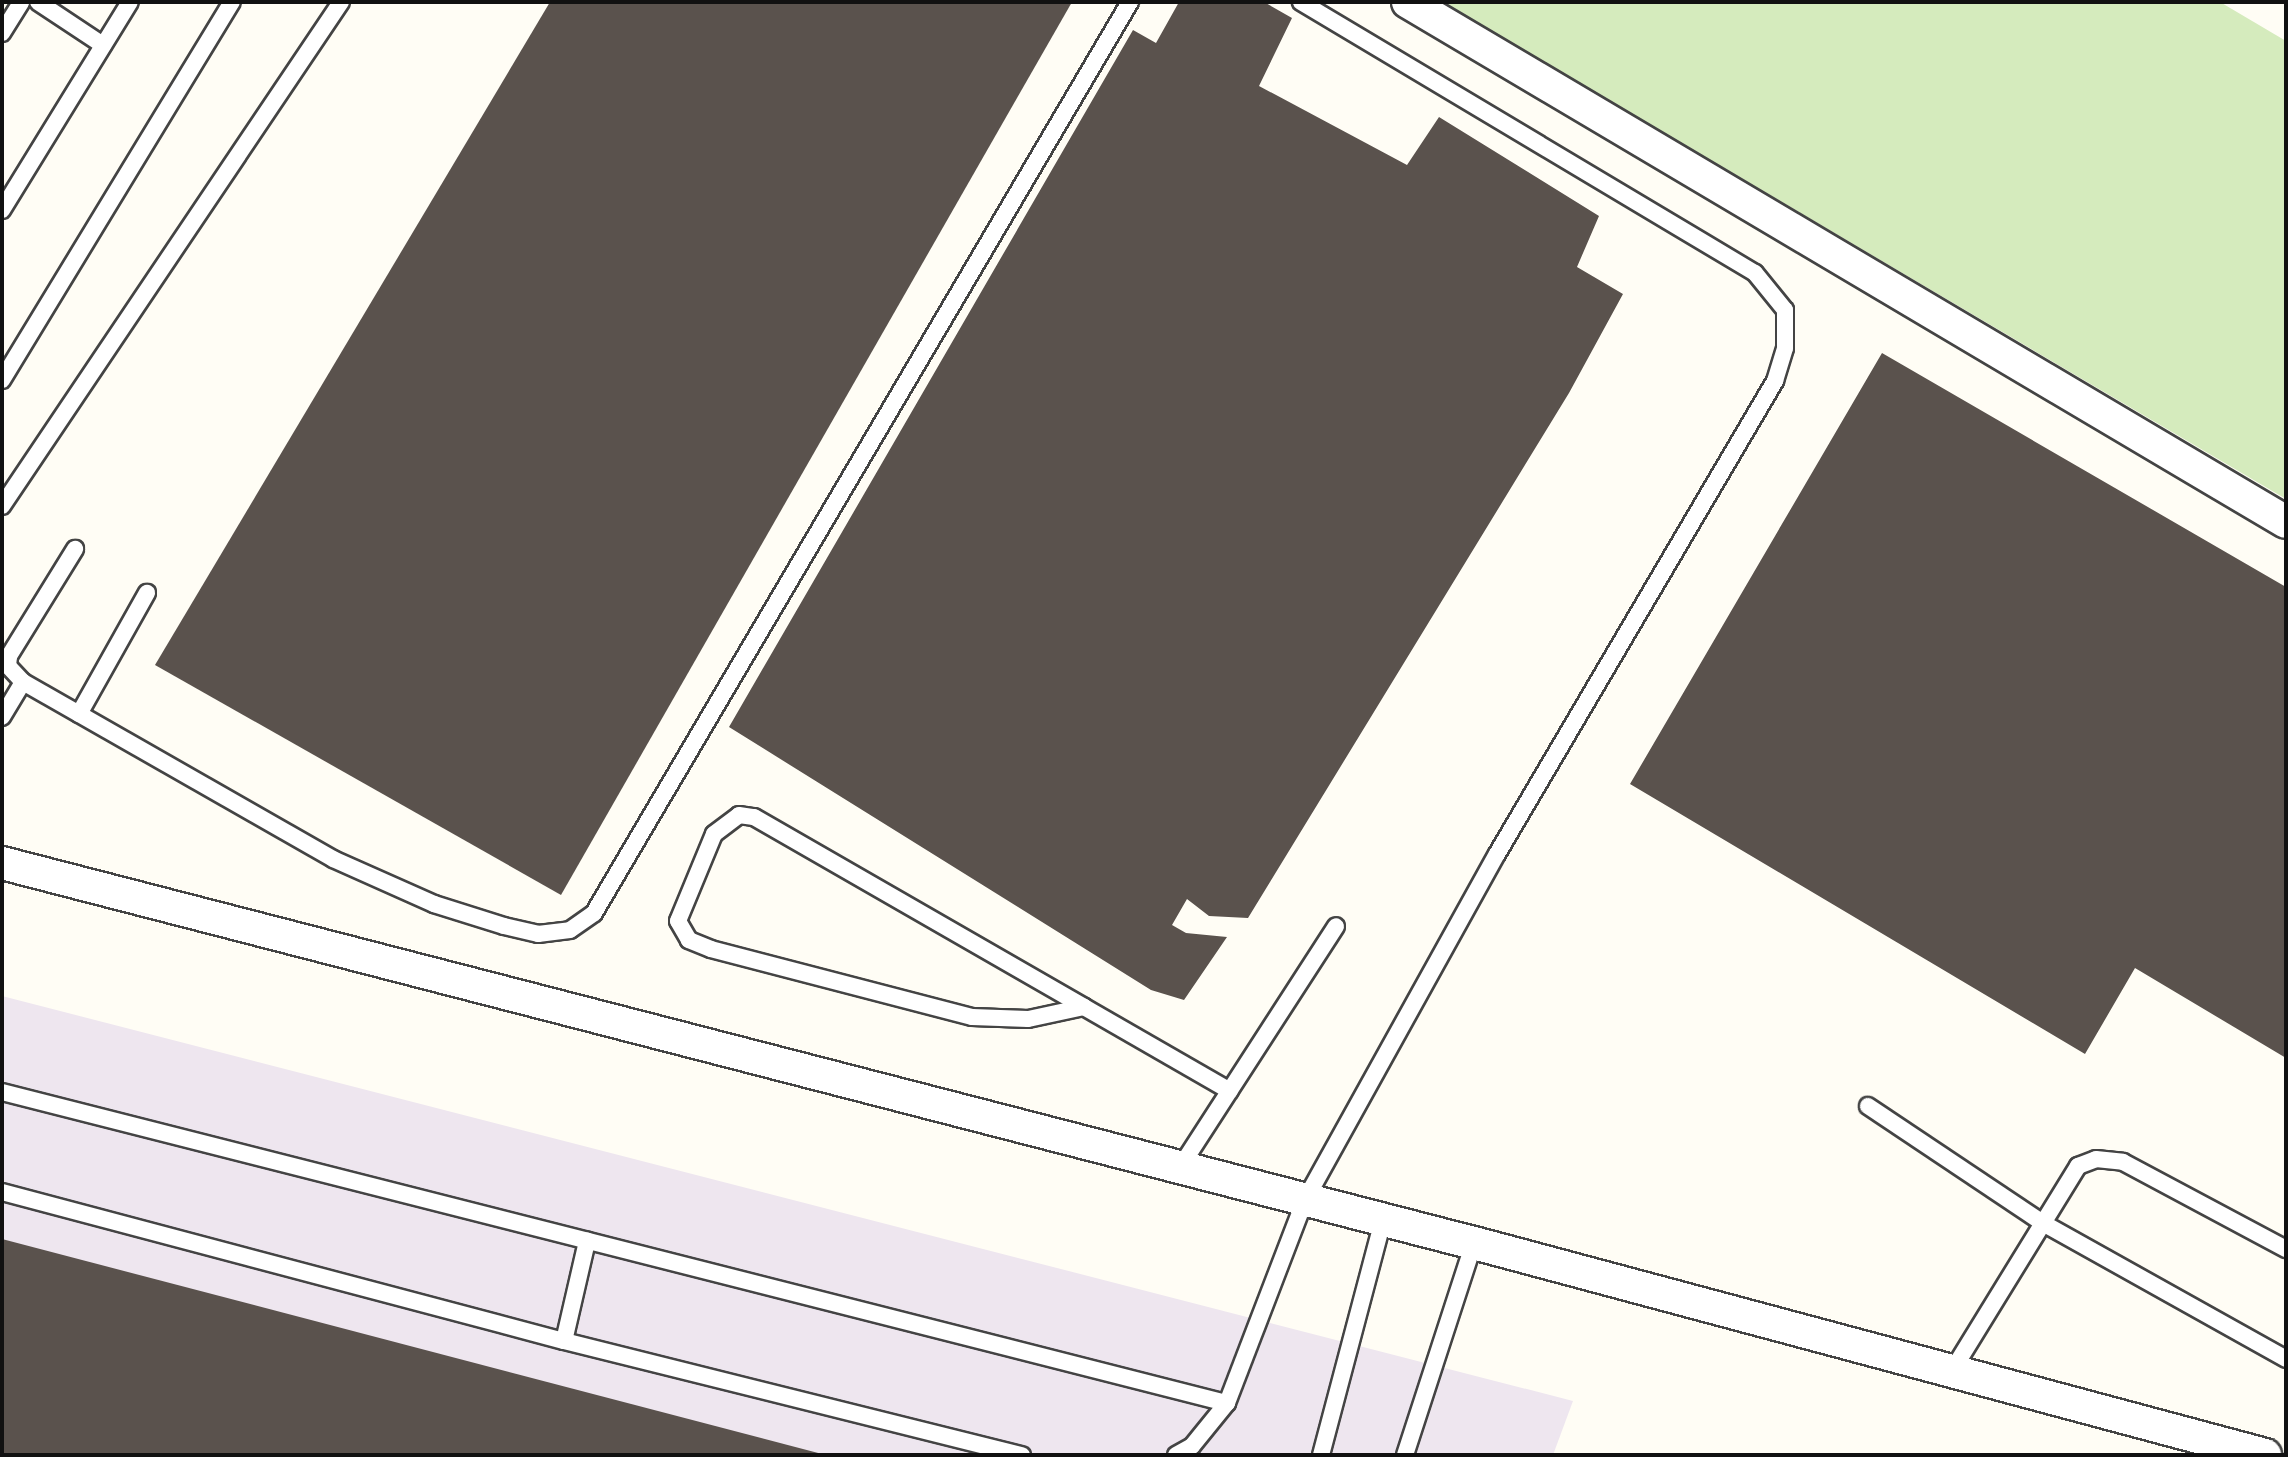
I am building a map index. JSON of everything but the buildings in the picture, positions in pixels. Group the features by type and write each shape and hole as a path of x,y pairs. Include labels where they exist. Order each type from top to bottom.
{"street":[{"path":"1408,2 2286,522"},
{"path":"2,863 1179,1170 1474,1243 2265,1455"}],"lane":[{"path":"2,33 21,2"},
{"path":"38,2 103,45"},
{"path":"2,210 130,2"},
{"path":"2,380 232,2"},
{"path":"2,506 341,2"},
{"path":"75,549 9,656 8,666 23,682 333,859 434,904 538,934 570,930 594,913 1130,2"},
{"path":"1176,1455 1192,1446 1227,1403 1304,1202 1497,854 1775,381 1785,348 1785,310 1755,273 1301,2"},
{"path":"79,714 147,593"},
{"path":"2,717 23,682"},
{"path":"1084,1007 1028,1019 972,1017 711,949 689,940 678,921 714,834 739,815 754,817 1230,1091"},
{"path":"1179,1170 1336,926"},
{"path":"2,1092 1227,1403"},
{"path":"1868,1106 2041,1222 2286,1359"},
{"path":"1952,1371 2078,1166 2096,1159 2123,1162 2286,1249"},
{"path":"2,1192 564,1341 1022,1455"},
{"path":"1321,1455 1383,1221"},
{"path":"564,1341 587,1241"},
{"path":"1405,1455 1474,1243"}],"shaded area":[{"path":"2,996 1573,1401 1553,1455 2,1455"}],"green space":[{"path":"1442,2 2220,2 2286,41 2286,499"}]}
